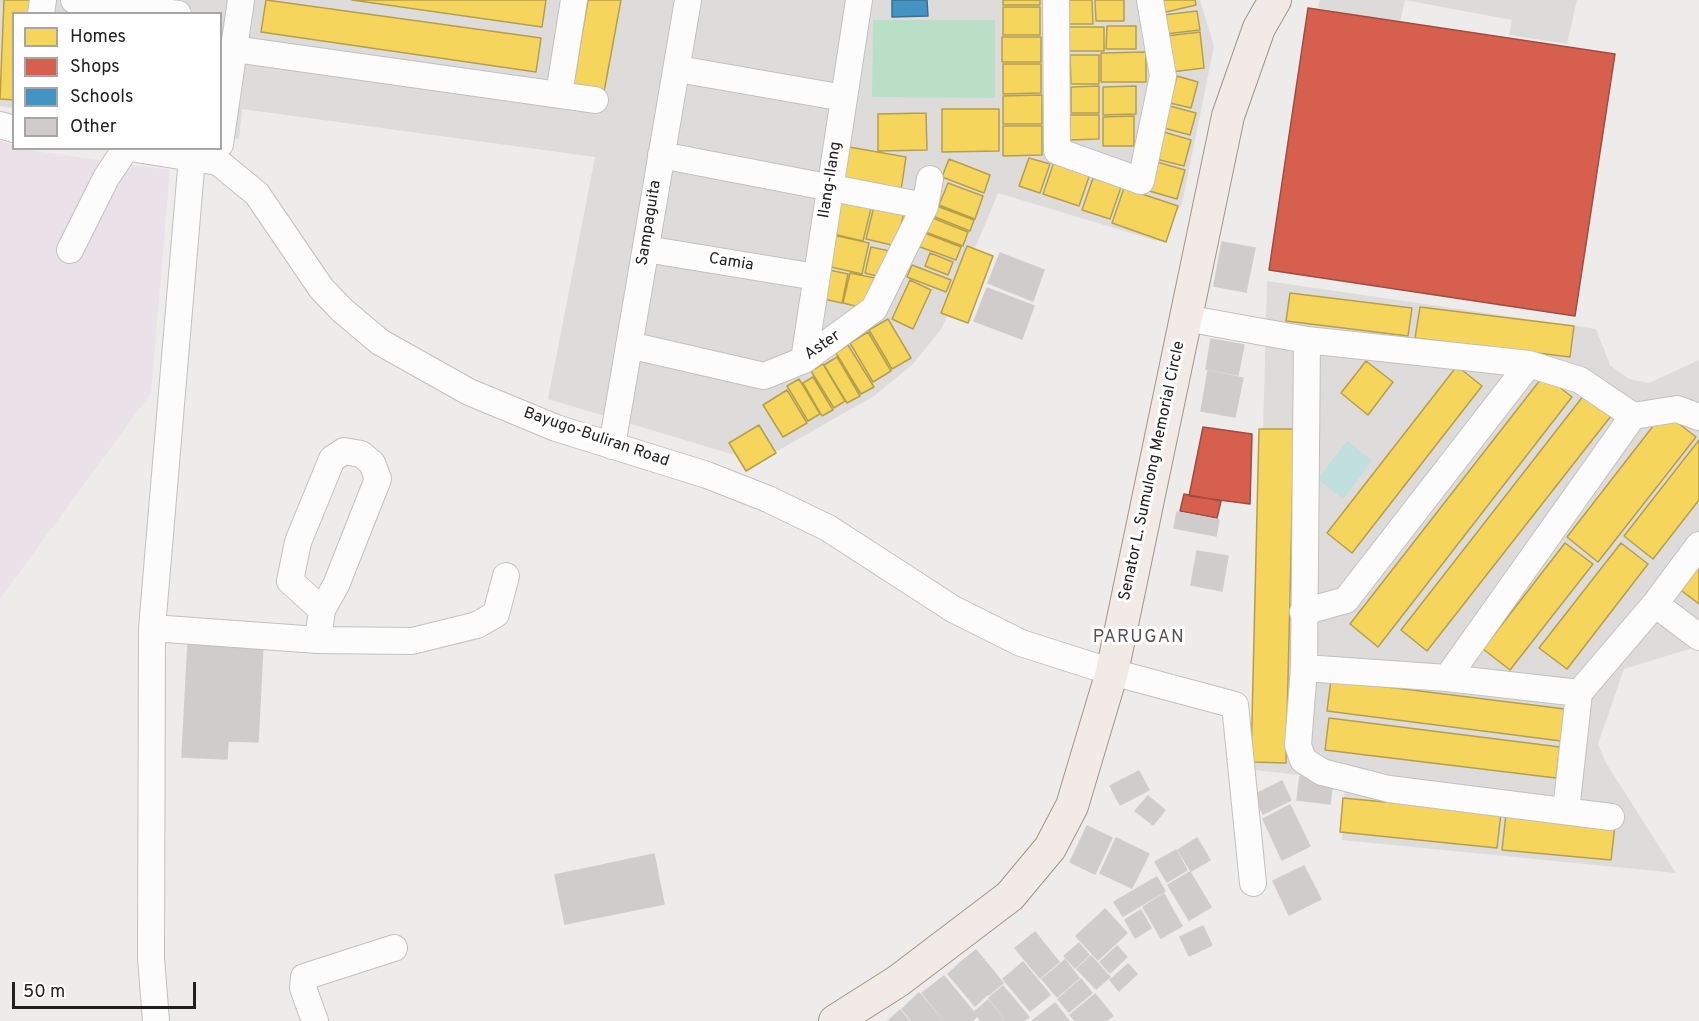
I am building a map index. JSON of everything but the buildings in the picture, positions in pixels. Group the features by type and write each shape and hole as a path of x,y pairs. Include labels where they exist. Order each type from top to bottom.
{"main road":[{"name":"Senator L. Sumulong Memorial Circle","path":"835,1021 898,981 1010,896 1050,848 1080,786 1112,672 1228,116 1259,28 1275,0"},
{"name":"Senator L. Sumulong Memorial Circle","path":"858,1021 898,981"}],"street":[{"path":"74,0 163,12"},
{"path":"559,94 574,0"},
{"name":"Sampaguita","path":"612,446 688,0"},
{"name":"Ilang-Ilang","path":"804,360 859,0"},
{"path":"1056,0 1057,151 1141,181 1164,76 1150,0"},
{"path":"222,121 225,90 234,49 233,13"},
{"path":"234,49 596,100"},
{"path":"678,69 844,98"},
{"path":"70,250 106,178 127,150"},
{"name":"Bayugo-Buliran Road","path":"142,150 192,157 219,152 257,194 321,288 380,342 469,392 556,428 706,475 768,499 828,528 953,609 990,630 1112,672 1235,705 1253,884"},
{"path":"661,155 925,206"},
{"path":"156,1021 151,958 152,628 192,157"},
{"name":"Aster","path":"629,345 764,376 804,360 874,309 925,206 930,179"},
{"name":"Camia","path":"646,249 816,278"},
{"path":"1185,318 1307,340 1529,364 1580,380 1633,416 1677,409 1699,417"},
{"path":"1307,340 1302,612 1304,668 1298,745 1303,760 1312,767 1389,789 1611,817"},
{"path":"1302,612 1346,600 1529,364"},
{"path":"1447,678 1633,416"},
{"path":"318,640 322,610 336,585 378,479 372,463 361,454 345,451 332,459 298,542 290,581 322,610"},
{"path":"1566,811 1579,693 1655,604 1699,544"},
{"path":"152,628 318,640 412,641 477,625 496,614 506,576"},
{"path":"1655,604 1699,637"},
{"path":"1304,668 1447,678 1579,693"},
{"path":"315,1021 303,988 304,977 394,948"}],"shaded area":[{"path":"0,0 1200,0 1214,46 1182,204 1157,241 998,193 942,328 913,364 874,396 758,462 548,399 595,157 242,109 239,139 222,136 222,12 12,12 12,108 0,106"},
{"path":"1320,0 1405,0 1400,23 1318,8"},
{"path":"1405,0 1577,0 1567,44 1509,35 1512,20"},
{"path":"0,141 12,145 12,150 28,150 170,170 151,393 0,599"},
{"path":"1267,281 1596,329 1610,365 1629,379 1649,383 1699,360 1699,646 1624,669 1598,744 1606,763 1676,873 1342,840 1345,780 1254,770"}],"green space":[{"path":"873,20 995,20 995,98 872,97"}],"water":[{"path":"1347,441 1372,461 1343,499 1318,479"}],"district":[{"name":"PARUGAN","path":"1139,638"}]}
